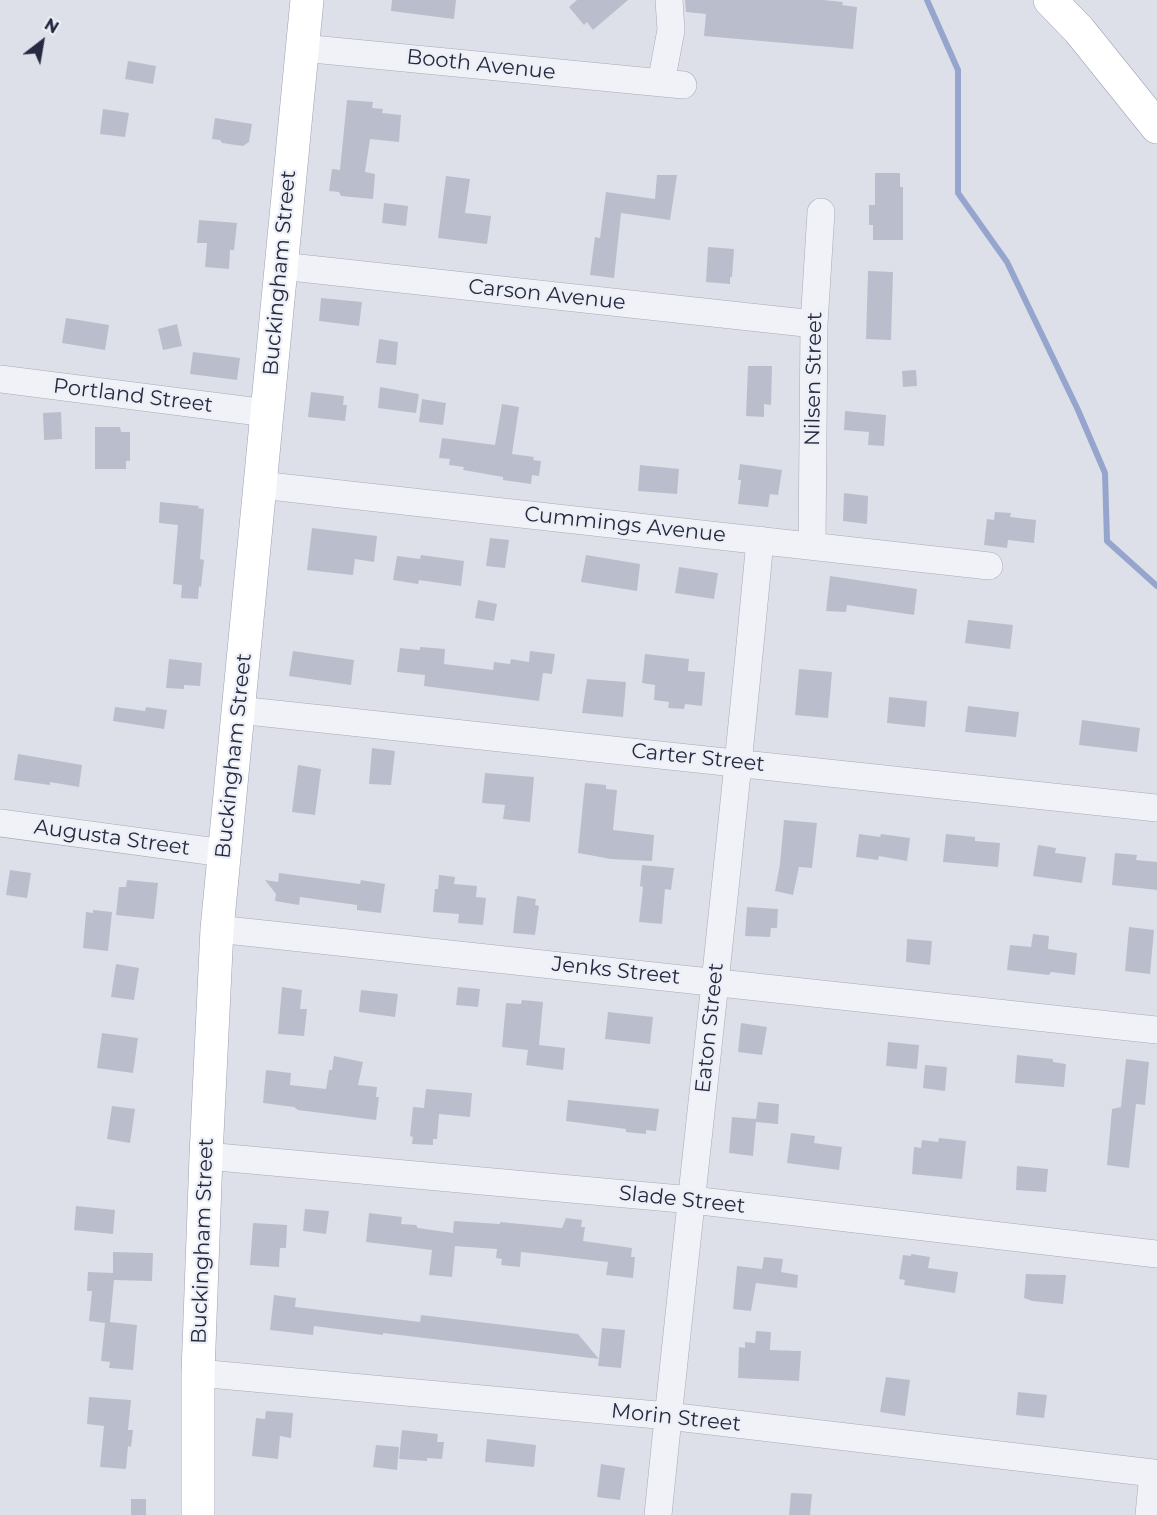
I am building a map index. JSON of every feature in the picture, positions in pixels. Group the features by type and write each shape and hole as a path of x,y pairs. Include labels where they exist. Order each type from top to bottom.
{"main road":[{"name":"Buckingham Street","path":"198,1515 198,1373 217,929 307,0"},
{"path":"1050,0 1079,30 1157,127"}],"street":[{"name":"Booth Avenue","path":"302,48 672,84 669,0"},
{"name":"Nilsen Street","path":"812,546 814,324 821,212"},
{"name":"Carson Avenue","path":"281,266 814,324"},
{"name":"Portland Street","path":"0,379 267,413"},
{"name":"Cummings Avenue","path":"260,485 989,566"},
{"name":"Eaton Street","path":"658,1515 714,982 740,762 760,540"},
{"name":"Carter Street","path":"238,710 1157,808"},
{"name":"Augusta Street","path":"0,823 224,853"},
{"name":"Jenks Street","path":"217,929 1157,1030"},
{"name":"Slade Street","path":"206,1156 692,1200 1157,1254"},
{"name":"Morin Street","path":"198,1373 668,1416 1153,1473 1149,1515"}],"building":[{"path":"392,0 456,0 454,19 391,11"},
{"path":"577,0 628,0 593,30 587,22 584,25 569,7"},
{"path":"685,0 843,2 842,5 857,7 853,49 704,36 706,14 686,12"},
{"path":"128,61 156,66 153,84 125,79"},
{"path":"347,100 373,102 372,108 383,109 382,113 401,115 399,142 370,139 365,172 375,174 373,199 341,196 339,192 329,191 332,169 340,170"},
{"path":"103,109 129,113 125,137 100,134"},
{"path":"215,118 252,124 249,142 243,146 212,139"},
{"path":"875,173 900,173 900,187 903,187 903,240 873,240 873,225 869,225 869,205 875,205"},
{"path":"657,175 677,175 670,220 621,213 614,278 590,275 595,237 600,238 606,192 655,199"},
{"path":"446,176 470,179 465,213 491,216 487,244 438,238"},
{"path":"384,203 408,206 406,226 382,223"},
{"path":"199,220 237,223 234,250 230,250 229,269 205,267 207,243 197,243"},
{"path":"708,247 734,249 730,284 706,282"},
{"path":"868,271 893,272 891,340 866,339"},
{"path":"321,298 362,302 359,326 319,321"},
{"path":"66,318 109,325 105,350 62,343"},
{"path":"177,324 182,346 163,350 158,329"},
{"path":"379,339 398,342 396,365 376,363"},
{"path":"193,352 240,358 237,380 190,374"},
{"path":"748,366 772,366 771,405 764,404 764,417 746,416"},
{"path":"916,370 917,386 903,387 902,371"},
{"path":"380,387 419,394 416,413 378,408"},
{"path":"311,392 344,396 343,405 347,405 345,421 308,417"},
{"path":"422,399 446,403 443,425 419,422"},
{"path":"502,404 519,407 512,454 534,457 533,460 541,461 539,476 532,475 531,484 463,470 464,467 449,465 450,459 439,458 442,438 495,445"},
{"path":"845,411 886,415 884,446 868,445 869,432 844,430"},
{"path":"61,412 62,439 44,440 43,413"},
{"path":"95,427 120,427 121,432 130,432 130,461 126,461 126,469 95,469"},
{"path":"740,464 782,470 778,495 770,494 768,507 738,504"},
{"path":"640,465 679,469 677,494 638,491"},
{"path":"844,493 868,496 867,524 843,521"},
{"path":"160,502 199,506 198,508 204,509 200,559 204,560 198,599 181,598 182,585 173,584 178,525 159,523"},
{"path":"995,512 1011,513 1010,517 1036,520 1034,543 1008,540 1007,548 984,545 987,519 994,520"},
{"path":"312,528 377,536 374,562 355,559 353,575 307,570"},
{"path":"490,538 509,540 505,568 486,566"},
{"path":"421,555 464,561 461,586 419,580 418,584 393,580 397,556 420,559"},
{"path":"586,555 640,564 637,591 581,582"},
{"path":"679,567 718,573 714,599 675,593"},
{"path":"830,576 917,589 914,615 847,605 846,612 826,611"},
{"path":"478,600 497,604 494,621 475,618"},
{"path":"968,620 1013,625 1010,649 965,643"},
{"path":"420,647 445,649 444,664 493,670 494,662 510,664 511,659 529,662 530,651 555,654 552,674 543,673 539,701 424,686 425,675 397,672 400,648 420,650"},
{"path":"293,651 354,660 351,685 289,676"},
{"path":"645,654 689,659 688,671 705,672 702,706 685,704 684,709 668,708 669,702 654,700 655,685 642,683"},
{"path":"169,659 202,663 200,686 184,685 184,689 166,688"},
{"path":"799,669 832,672 828,718 795,715"},
{"path":"587,679 626,682 623,717 582,713"},
{"path":"889,697 927,701 925,727 887,723"},
{"path":"968,706 1019,712 1016,737 965,732"},
{"path":"115,707 145,711 146,707 167,710 164,729 113,721"},
{"path":"1082,720 1140,728 1137,752 1079,745"},
{"path":"372,748 395,751 391,785 369,784"},
{"path":"18,754 82,765 79,787 50,782 50,785 14,780"},
{"path":"298,765 321,769 315,815 292,812"},
{"path":"485,773 534,777 530,822 503,819 505,805 482,803"},
{"path":"585,783 606,785 606,789 617,790 613,830 654,835 652,861 611,859 578,853"},
{"path":"784,820 817,823 812,868 799,867 793,895 775,891"},
{"path":"859,834 910,838 907,861 879,856 878,860 856,857"},
{"path":"946,834 975,837 975,841 1000,843 998,867 943,862"},
{"path":"1038,845 1056,848 1055,853 1086,857 1082,883 1033,876"},
{"path":"1115,853 1137,855 1136,860 1157,862 1157,890 1112,885"},
{"path":"642,865 674,868 671,890 665,889 662,924 639,922 643,887 640,886"},
{"path":"10,870 31,873 27,898 6,895"},
{"path":"279,873 360,884 361,880 385,884 381,913 357,910 357,905 300,897 299,905 275,901 276,894 265,880 278,882"},
{"path":"439,875 455,877 454,884 477,886 476,897 486,898 483,925 458,923 459,914 433,912"},
{"path":"127,880 158,883 154,919 116,915 119,887 126,887"},
{"path":"517,896 536,899 535,905 539,906 535,935 513,933"},
{"path":"747,907 778,909 777,928 771,928 770,937 745,936"},
{"path":"93,910 112,912 108,951 83,948 86,912 93,913"},
{"path":"1129,927 1154,930 1150,974 1125,971"},
{"path":"1033,934 1049,936 1048,949 1077,953 1075,975 1051,972 1049,975 1007,970 1010,945 1031,947"},
{"path":"907,939 932,941 930,965 906,962"},
{"path":"116,964 139,968 134,1000 111,997"},
{"path":"282,987 302,990 300,1009 307,1009 304,1036 278,1034"},
{"path":"458,987 480,989 478,1007 456,1005"},
{"path":"361,990 398,994 395,1017 359,1012"},
{"path":"522,1000 543,1002 539,1045 565,1048 563,1070 526,1065 528,1050 502,1047 506,1003 521,1004"},
{"path":"608,1012 653,1017 650,1044 605,1039"},
{"path":"741,1023 767,1027 762,1055 738,1052"},
{"path":"102,1033 138,1038 133,1073 97,1068"},
{"path":"888,1042 919,1045 917,1069 886,1066"},
{"path":"1017,1055 1053,1059 1053,1062 1066,1064 1064,1087 1015,1083"},
{"path":"334,1056 363,1062 358,1085 377,1087 376,1097 379,1097 376,1120 263,1103 266,1070 291,1073 290,1085 326,1089"},
{"path":"1126,1059 1149,1062 1145,1105 1136,1104 1129,1168 1107,1165 1112,1109 1121,1107"},
{"path":"925,1065 947,1067 945,1091 923,1088"},
{"path":"426,1089 472,1093 470,1117 439,1114 437,1139 433,1139 433,1145 412,1144 413,1137 410,1136 413,1107 424,1108"},
{"path":"568,1100 659,1109 656,1131 646,1130 646,1134 626,1132 626,1129 566,1121"},
{"path":"758,1102 779,1104 778,1124 756,1122 753,1156 729,1153 732,1117 756,1119"},
{"path":"112,1106 135,1109 130,1143 107,1139"},
{"path":"791,1133 815,1136 814,1143 842,1147 839,1170 787,1163"},
{"path":"939,1138 966,1141 962,1179 912,1174 914,1147 921,1148 922,1140 938,1142"},
{"path":"1017,1166 1048,1169 1046,1192 1016,1190"},
{"path":"76,1206 115,1210 113,1234 74,1230"},
{"path":"305,1209 329,1211 326,1234 303,1231"},
{"path":"369,1213 402,1217 401,1224 453,1233 454,1221 500,1224 500,1222 562,1228 566,1218 582,1220 581,1227 585,1227 583,1241 632,1248 631,1257 635,1257 633,1278 606,1275 608,1262 521,1252 520,1267 501,1265 502,1259 496,1258 497,1249 455,1246 452,1277 429,1275 432,1250 366,1242"},
{"path":"253,1223 287,1225 286,1248 280,1248 279,1267 250,1265"},
{"path":"113,1252 153,1253 152,1281 114,1280 110,1322 137,1325 133,1370 109,1368 110,1362 101,1361 105,1323 89,1321 92,1291 87,1291 88,1272 113,1273"},
{"path":"911,1254 930,1257 928,1268 958,1272 955,1293 904,1285 905,1280 899,1279 903,1255 911,1256"},
{"path":"764,1257 783,1259 781,1272 798,1275 797,1288 756,1283 751,1311 733,1309 737,1266 762,1269"},
{"path":"1026,1274 1066,1275 1063,1304 1024,1298"},
{"path":"274,1295 296,1298 295,1307 420,1322 421,1315 578,1334 599,1359 314,1326 313,1335 270,1330"},
{"path":"602,1328 625,1330 621,1368 598,1366"},
{"path":"756,1331 771,1332 770,1350 801,1351 799,1381 738,1378 739,1347 745,1348 745,1342 755,1343"},
{"path":"886,1377 910,1380 905,1416 880,1412"},
{"path":"1018,1392 1047,1395 1044,1418 1016,1415"},
{"path":"89,1397 131,1400 128,1430 133,1430 131,1447 128,1446 126,1469 100,1467 104,1426 87,1424"},
{"path":"266,1411 293,1413 291,1438 280,1436 278,1459 252,1456 256,1418 265,1419"},
{"path":"402,1430 438,1434 437,1442 444,1442 442,1459 427,1458 427,1461 399,1459"},
{"path":"487,1439 536,1445 534,1467 485,1462"},
{"path":"376,1445 399,1447 397,1470 373,1467"},
{"path":"601,1464 625,1468 620,1500 597,1497"},
{"path":"791,1493 812,1494 810,1515 789,1515"},
{"path":"131,1499 146,1499 146,1515 131,1515"}],"waterway":[{"path":"927,0 958,70 958,193 1007,262 1078,410 1105,473 1107,541 1157,586"}]}
